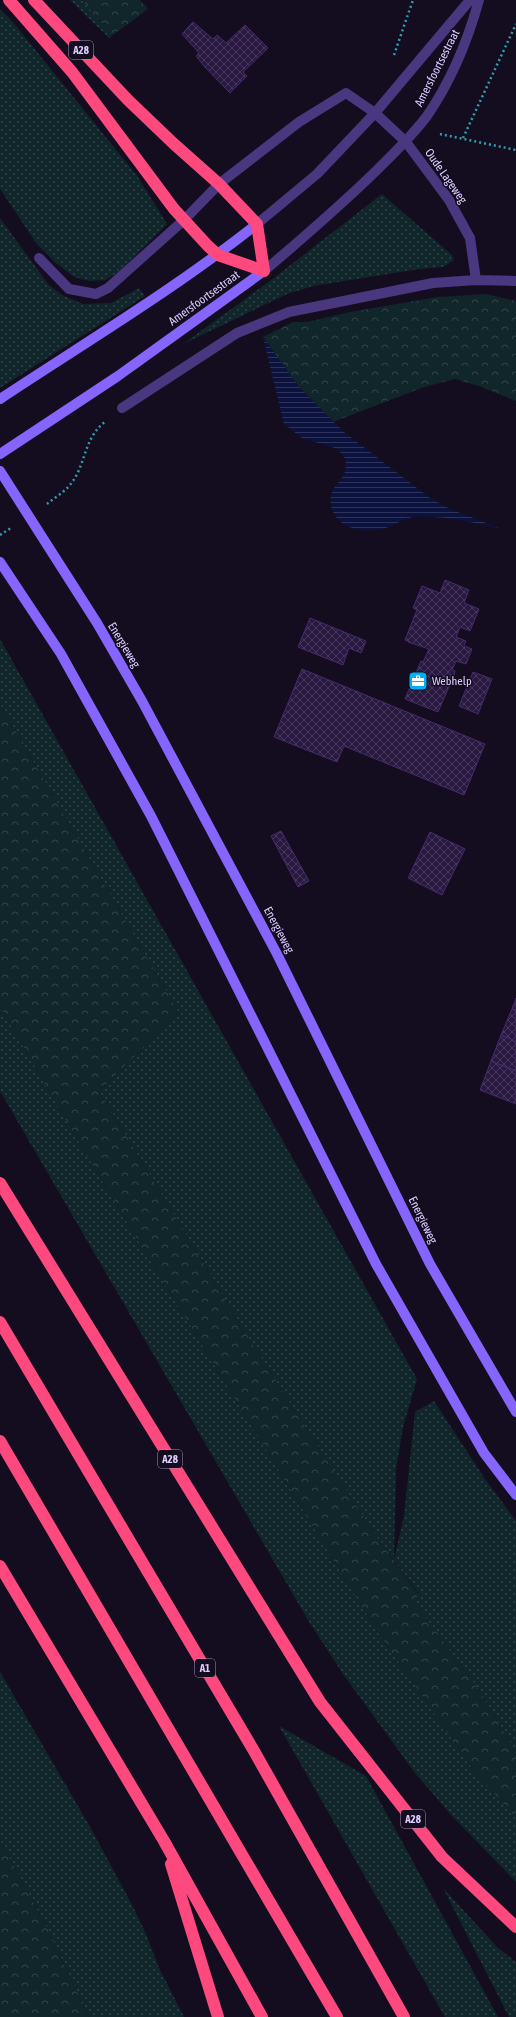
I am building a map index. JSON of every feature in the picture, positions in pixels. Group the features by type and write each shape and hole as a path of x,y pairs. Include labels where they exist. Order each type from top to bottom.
{"highway":[{"name":"A28","path":"9,0 72,72 184,220 218,255 264,271"},
{"name":"A28","path":"34,0 128,100 219,184 257,224"},
{"path":"257,224 264,271"},
{"name":"A28","path":"0,1184 320,1702 442,1857 516,1927"},
{"name":"A1","path":"0,1322 254,1752 404,2017"},
{"path":"0,1441 337,2017"},
{"path":"0,1566 164,1841 262,2017"},
{"path":"164,1841 218,2017"}],"main road":[{"name":"Amersfoortsestraat","path":"0,399 159,296 218,255 257,224"},
{"name":"Amersfoortsestraat","path":"0,454 118,376 264,271"},
{"name":"Energieweg","path":"0,470 96,623 142,701 277,954 430,1264 516,1412"},
{"path":"0,562 61,654 150,816 376,1264 484,1453 516,1495"}],"street":[{"name":"Amersfoortsestraat","path":"257,224 317,174 375,113 470,0"},
{"name":"Amersfoortsestraat","path":"264,271 338,208 406,142 427,115 453,71 470,32 479,0"},
{"path":"39,258 68,289 96,294 108,288 184,220 219,184 299,122 346,93 375,113 406,142"},
{"name":"Oude Lageweg","path":"406,142 449,200 470,238 476,280"},
{"path":"122,408 237,333 289,312 433,283 476,280 516,281"}],"path":[{"path":"393,59 413,0"},
{"path":"463,138 516,24"},
{"path":"0,535 70,486 76,477 93,433 122,408"}],"green space":[{"path":"70,0 82,0 113,35 109,38"},
{"path":"82,0 140,0 148,9 113,35"},
{"path":"0,9 12,21 138,177 167,224 119,272 105,280 90,281 74,277 56,263 36,243 0,189"},
{"path":"382,194 452,255 454,260 443,267 419,269 313,286 287,294 183,344 270,281"},
{"path":"0,218 48,284 62,295 83,304 111,303 139,288 145,296 0,388"},
{"path":"486,294 516,301 516,401 479,386 455,379 424,387 333,422 299,387 263,337 293,322 307,322 350,312 438,297"},
{"path":"0,639 417,1379 403,1427 396,1469 394,1559 404,1516 415,1412 434,1401 485,1479 516,1521 516,1752 477,1687 412,1600 419,1594 373,1532 255,1348 99,1091 179,1013 0,704"},
{"path":"0,704 179,1013 99,1091 255,1348 373,1532 419,1595 413,1600 477,1687 516,1752 516,1818 477,1775 375,1628 106,1188 0,1007"},
{"path":"0,1007 106,1188 375,1628 477,1775 516,1818 516,1882 452,1816 415,1773 343,1674 308,1620 0,1091"},
{"path":"0,1672 89,1825 130,1901 146,1934 159,1968 184,2017 89,2017 46,1926 0,1840"},
{"path":"279,1726 366,1776 498,2017 445,2017"},
{"path":"0,1840 46,1926 89,2017 0,2017"},
{"path":"443,1888 498,1948 516,1962 516,2017 509,2017"}],"shaded area":[{"path":"263,337 299,387 344,432 430,498 450,509 499,528 436,517 414,517 408,518 389,527 363,530 346,525 339,520 334,514 331,505 331,494 345,472 346,460 338,449 302,438 284,424"}],"building":[{"path":"193,22 213,39 217,35 226,43 245,25 268,48 243,72 247,76 230,93 203,65 196,56 199,53 182,34"},
{"path":"445,580 469,590 464,603 479,609 470,631 460,627 456,637 466,641 464,646 472,649 466,664 456,661 452,670 455,671 454,675 438,712 405,699 421,661 423,662 429,649 405,640 417,610 413,608 422,586 440,593"},
{"path":"310,618 366,641 361,653 349,648 343,665 298,647"},
{"path":"302,669 485,744 464,795 344,746 337,762 274,737"},
{"path":"473,672 492,679 478,714 459,706"},
{"path":"281,831 309,881 298,887 271,836"},
{"path":"430,832 465,849 442,895 408,878"},
{"path":"516,998 516,1010 512,1009"},
{"path":"512,1009 516,1010 516,1041 501,1035"},
{"path":"501,1035 516,1041 516,1071 491,1061"},
{"path":"491,1061 516,1071 516,1104 480,1090"}],"place":[{"name":"Webhelp","path":"418,681"}]}
